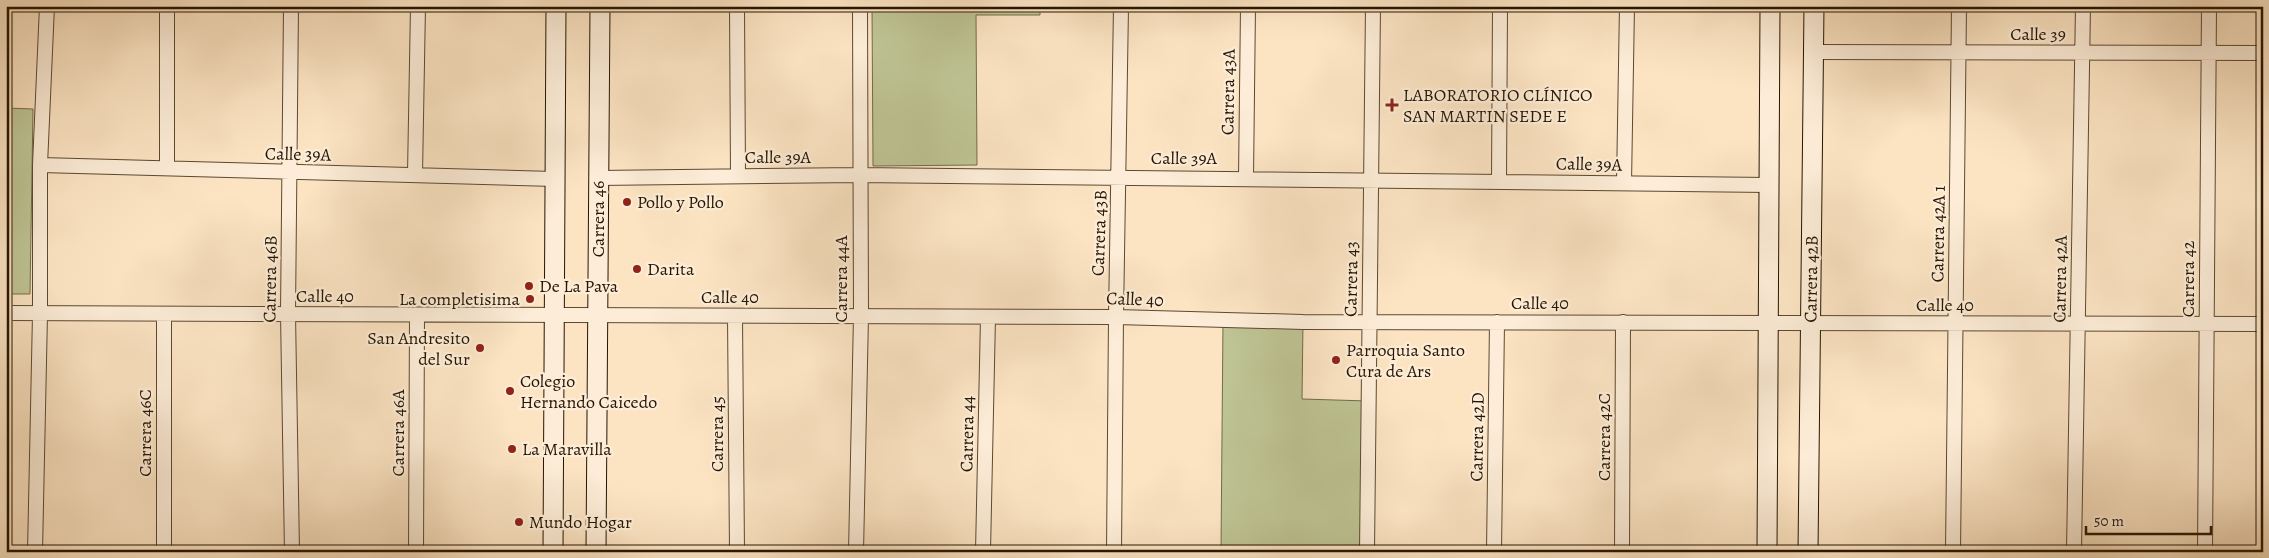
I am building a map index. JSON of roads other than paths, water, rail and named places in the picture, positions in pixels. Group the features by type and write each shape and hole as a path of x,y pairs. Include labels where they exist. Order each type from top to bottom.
{"main road":[{"path":"553,552 556,6"},
{"name":"Carrera 46","path":"596,552 600,6"},
{"path":"1767,552 1770,6"},
{"name":"Carrera 42B","path":"1808,552 1814,6"}],"street":[{"path":"35,552 40,314 40,166 47,6"},
{"path":"167,6 167,167"},
{"name":"Carrera 46B","path":"291,6 288,314 292,552"},
{"path":"415,174 418,6"},
{"path":"738,6 738,176"},
{"name":"Carrera 44A","path":"856,552 861,316 859,175 860,6"},
{"name":"Carrera 43B","path":"1114,552 1122,6"},
{"name":"Carrera 43A","path":"1246,178 1248,6"},
{"name":"Carrera 43","path":"1367,552 1373,6"},
{"path":"1498,181 1500,6"},
{"path":"1624,183 1627,6"},
{"name":"Carrera 42A 1","path":"1953,552 1959,6"},
{"name":"Carrera 42A","path":"2074,552 2083,6"},
{"name":"Carrera 42","path":"2205,552 2209,6"},
{"name":"Calle 39","path":"1813,52 2263,53"},
{"name":"Calle 39A","path":"40,166 167,167 290,173 415,174 555,179"},
{"name":"Calle 39A","path":"598,178 859,175 1769,184"},
{"name":"Calle 40","path":"6,313 1116,317 1223,321 1369,322 2263,324"},
{"name":"Carrera 46C","path":"164,314 164,552"},
{"name":"Carrera 46A","path":"416,552 417,314"},
{"name":"Carrera 45","path":"735,316 737,552"},
{"name":"Carrera 44","path":"983,552 988,317"},
{"name":"Carrera 42D","path":"1494,552 1497,322"},
{"name":"Carrera 42C","path":"1622,552 1624,322"}],"place":[{"name":"LABORATORIO CLÍNICO SAN MARTIN SEDE E","path":"1392,105"},
{"name":"Pollo y Pollo","path":"627,202"},
{"name":"Darita","path":"637,269"},
{"name":"De La Pava","path":"529,286"},
{"name":"La completisima","path":"530,299"},
{"name":"San Andresito del Sur","path":"480,348"},
{"name":"Parroquia Santo Cura de Ars","path":"1336,360"},
{"name":"Colegio Hernando Caicedo","path":"510,391"},
{"name":"La Maravilla","path":"512,449"},
{"name":"Mundo Hogar","path":"519,522"}]}
